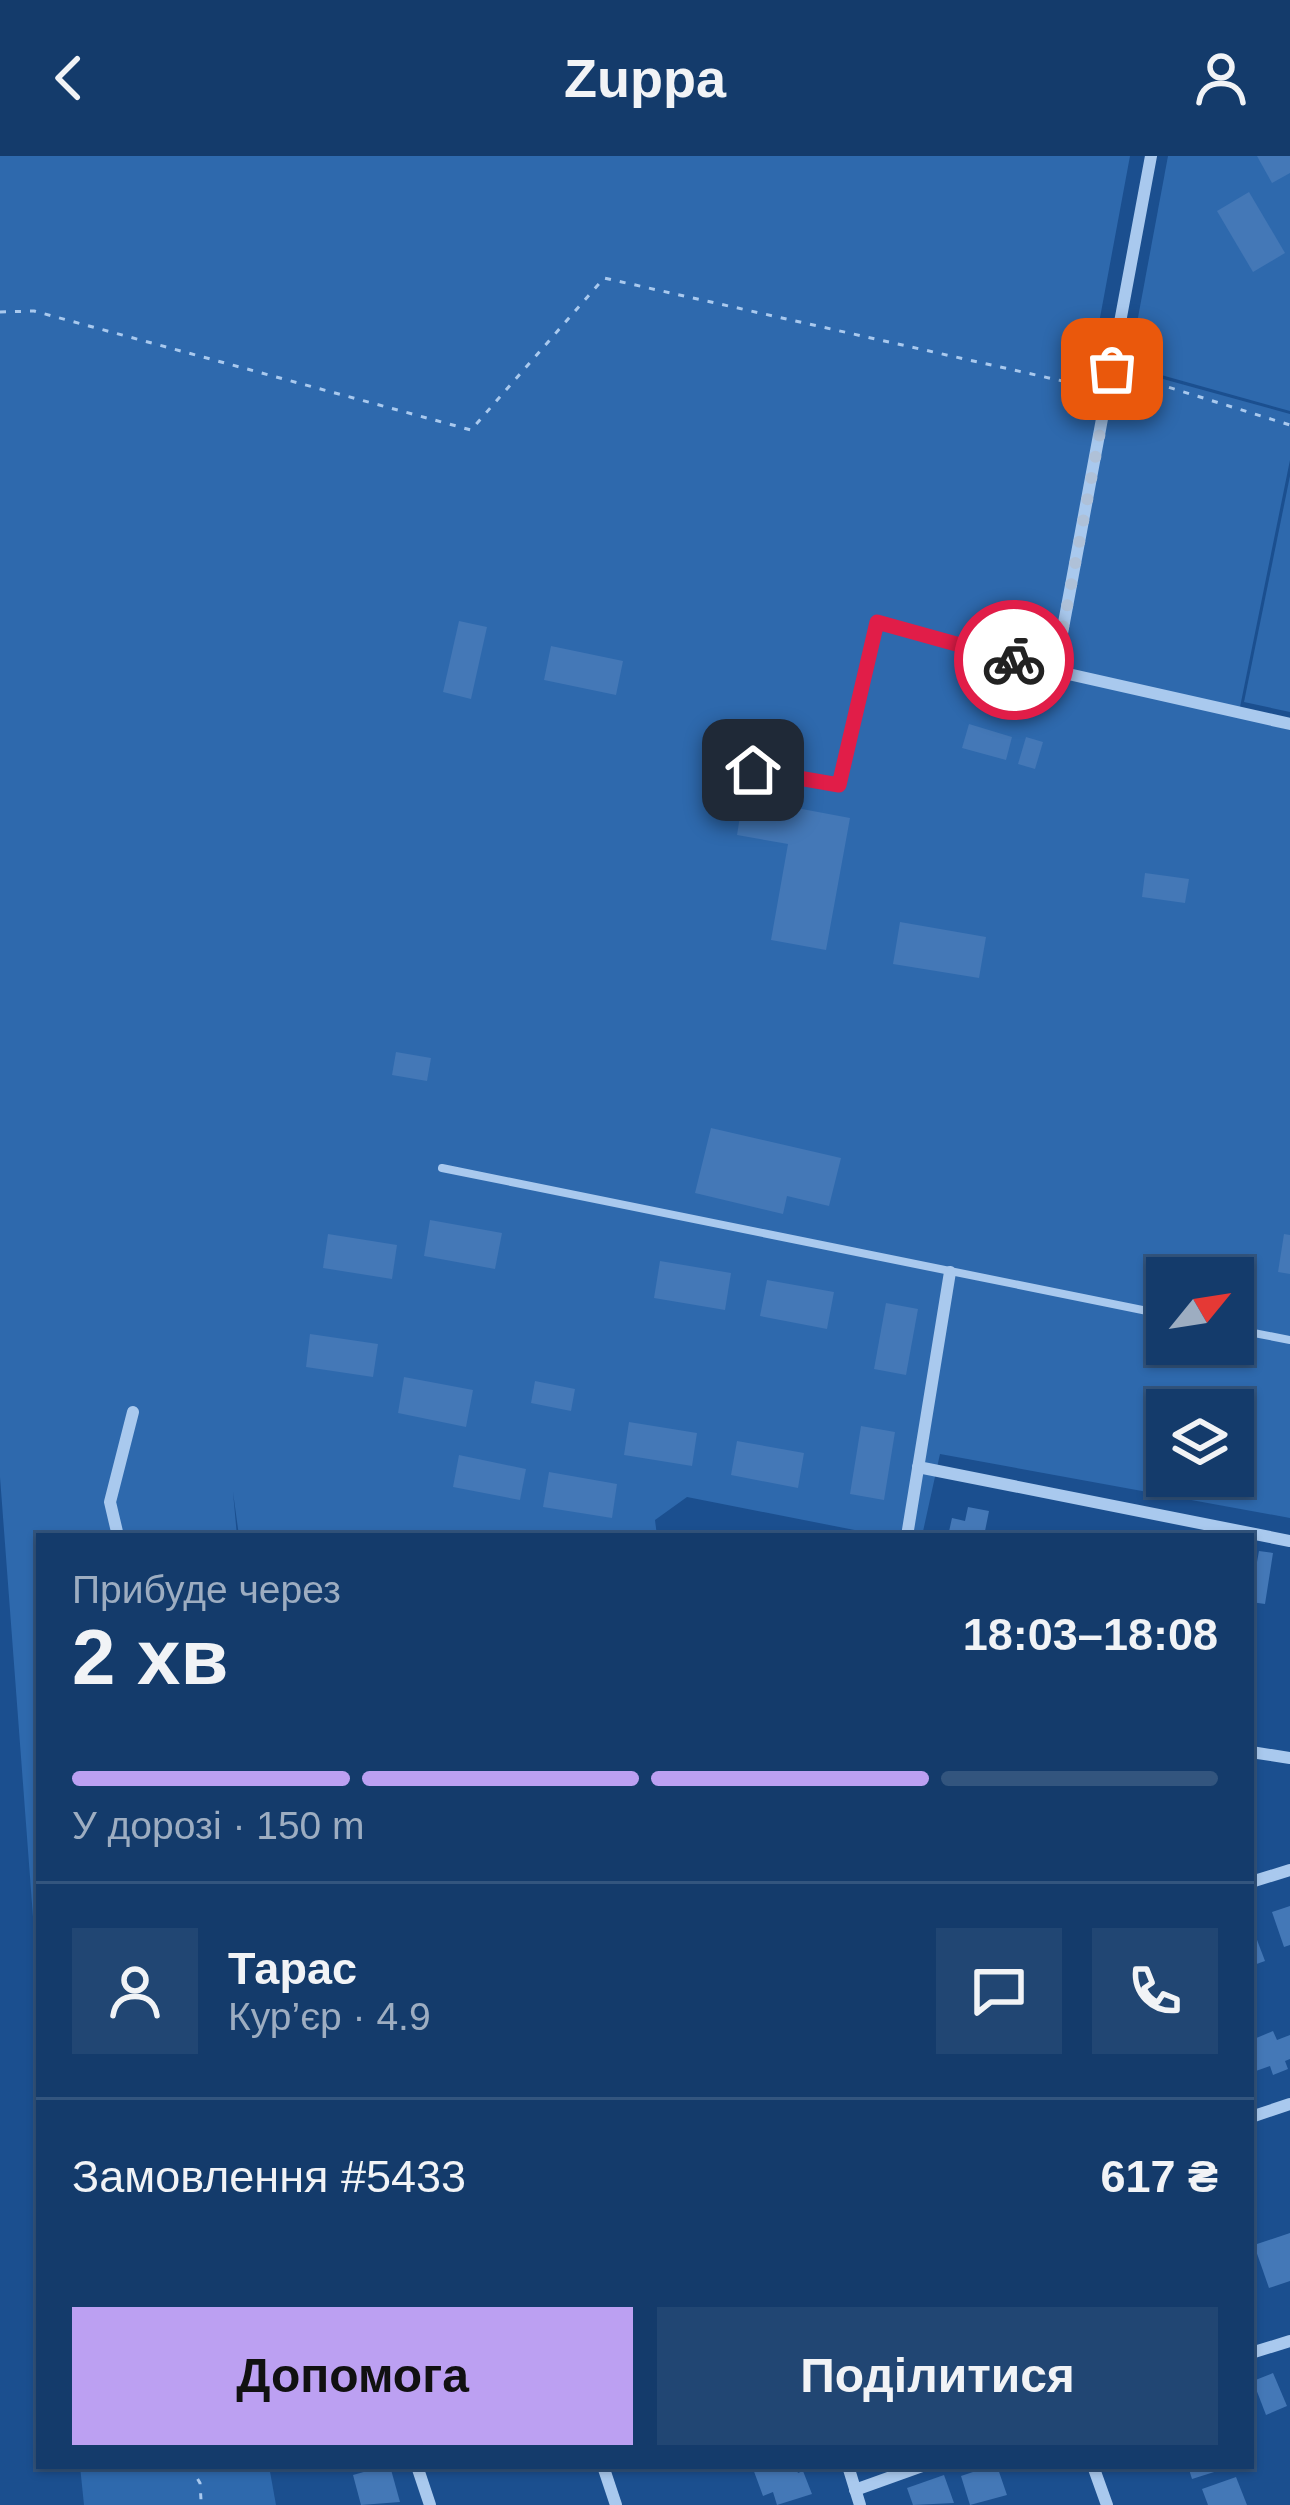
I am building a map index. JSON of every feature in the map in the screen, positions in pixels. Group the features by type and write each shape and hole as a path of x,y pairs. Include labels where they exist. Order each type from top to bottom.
{"street":[{"path":"1151,156 1055,670 1290,724"},
{"path":"907,1533 950,1271"},
{"path":"117,1533 110,1502 133,1412"},
{"path":"918,1467 1250,1533"},
{"path":"1254,1534 1290,1541"},
{"path":"1254,1753 1290,1759"},
{"path":"1254,1881 1290,1870"},
{"path":"1254,2116 1290,2104"},
{"path":"1254,2353 1290,2341"},
{"path":"418,2469 430,2505"},
{"path":"604,2469 616,2505"},
{"path":"849,2469 860,2505"},
{"path":"855,2490 914,2469"},
{"path":"1095,2469 1107,2505"}],"lane":[{"path":"753,770 839,785 877,622 1055,670"},
{"path":"442,1168 1146,1311"},
{"path":"1254,1333 1290,1340"}],"path":[{"path":"0,312 34,311 471,430 604,278 1067,382 1112,369 1290,425"},
{"path":"192,2469 200,2483 201,2500 196,2505"}],"shaded area":[{"path":"0,156 1130,156 1084,404 1114,411 1123,368 1290,414 1290,460 1238,717 1290,730 1290,1518 1175,1497 1254,1497 1254,1389 1146,1389 1146,1492 940,1454 923,1533 870,1533 687,1497 655,1520 657,1533 239,1533 233,1492 237,1533 36,1533 36,1957 0,1477"},
{"path":"1168,156 1290,156 1290,411 1129,366"},
{"path":"1290,476 1290,712 1244,702"},
{"path":"80,2469 270,2469 276,2505 84,2505"}],"building":[{"path":"1257,156 1290,156 1290,173 1272,183"},
{"path":"1249,192 1285,253 1253,272 1217,211"},
{"path":"459,621 487,627 471,699 443,692"},
{"path":"551,646 623,661 616,695 544,680"},
{"path":"969,724 1012,737 1006,760 962,748"},
{"path":"1026,737 1043,742 1035,769 1018,764"},
{"path":"743,798 850,818 826,950 771,940 788,844 737,835"},
{"path":"1145,873 1189,879 1185,903 1142,897"},
{"path":"900,922 986,937 979,978 893,964"},
{"path":"396,1052 431,1058 427,1081 392,1075"},
{"path":"711,1128 841,1158 829,1206 787,1196 783,1214 695,1193"},
{"path":"430,1220 502,1233 495,1269 424,1256"},
{"path":"328,1234 397,1245 392,1279 323,1268"},
{"path":"1284,1234 1290,1235 1290,1274 1278,1272"},
{"path":"660,1261 731,1273 725,1310 654,1298"},
{"path":"767,1280 834,1292 827,1329 760,1316"},
{"path":"886,1303 918,1309 906,1375 874,1369"},
{"path":"310,1334 378,1344 373,1377 306,1367"},
{"path":"404,1377 473,1390 466,1427 398,1413"},
{"path":"535,1381 575,1389 571,1411 531,1403"},
{"path":"629,1422 697,1433 692,1466 624,1455"},
{"path":"861,1426 895,1432 884,1500 850,1494"},
{"path":"737,1441 804,1453 798,1488 731,1475"},
{"path":"459,1455 526,1469 520,1500 453,1487"},
{"path":"549,1472 617,1484 612,1518 543,1507"},
{"path":"968,1507 989,1511 985,1533 949,1533 952,1518 965,1521"},
{"path":"1259,1551 1273,1553 1265,1604 1254,1602"},
{"path":"1290,1906 1290,1945 1284,1947 1272,1912"},
{"path":"1254,1932 1265,1961 1254,1965"},
{"path":"1273,2031 1277,2040 1290,2035 1288,2069 1273,2075 1270,2066 1254,2072 1254,2039"},
{"path":"1290,2233 1290,2281 1269,2288 1254,2245"},
{"path":"1273,2373 1287,2406 1266,2415 1254,2381"},
{"path":"391,2469 400,2502 361,2505 353,2475"},
{"path":"753,2469 803,2471 812,2494 777,2505 773,2492 763,2496"},
{"path":"998,2469 1007,2495 970,2505 961,2476"},
{"path":"1189,2469 1224,2469 1192,2479"},
{"path":"944,2475 954,2503 913,2505 907,2488"},
{"path":"1236,2477 1247,2505 1208,2505 1202,2489"}],"way so far":[{"path":"1014,660 1055,670 1112,369"}],"route":[{"path":"753,770 839,785 877,622 1014,660"}]}
